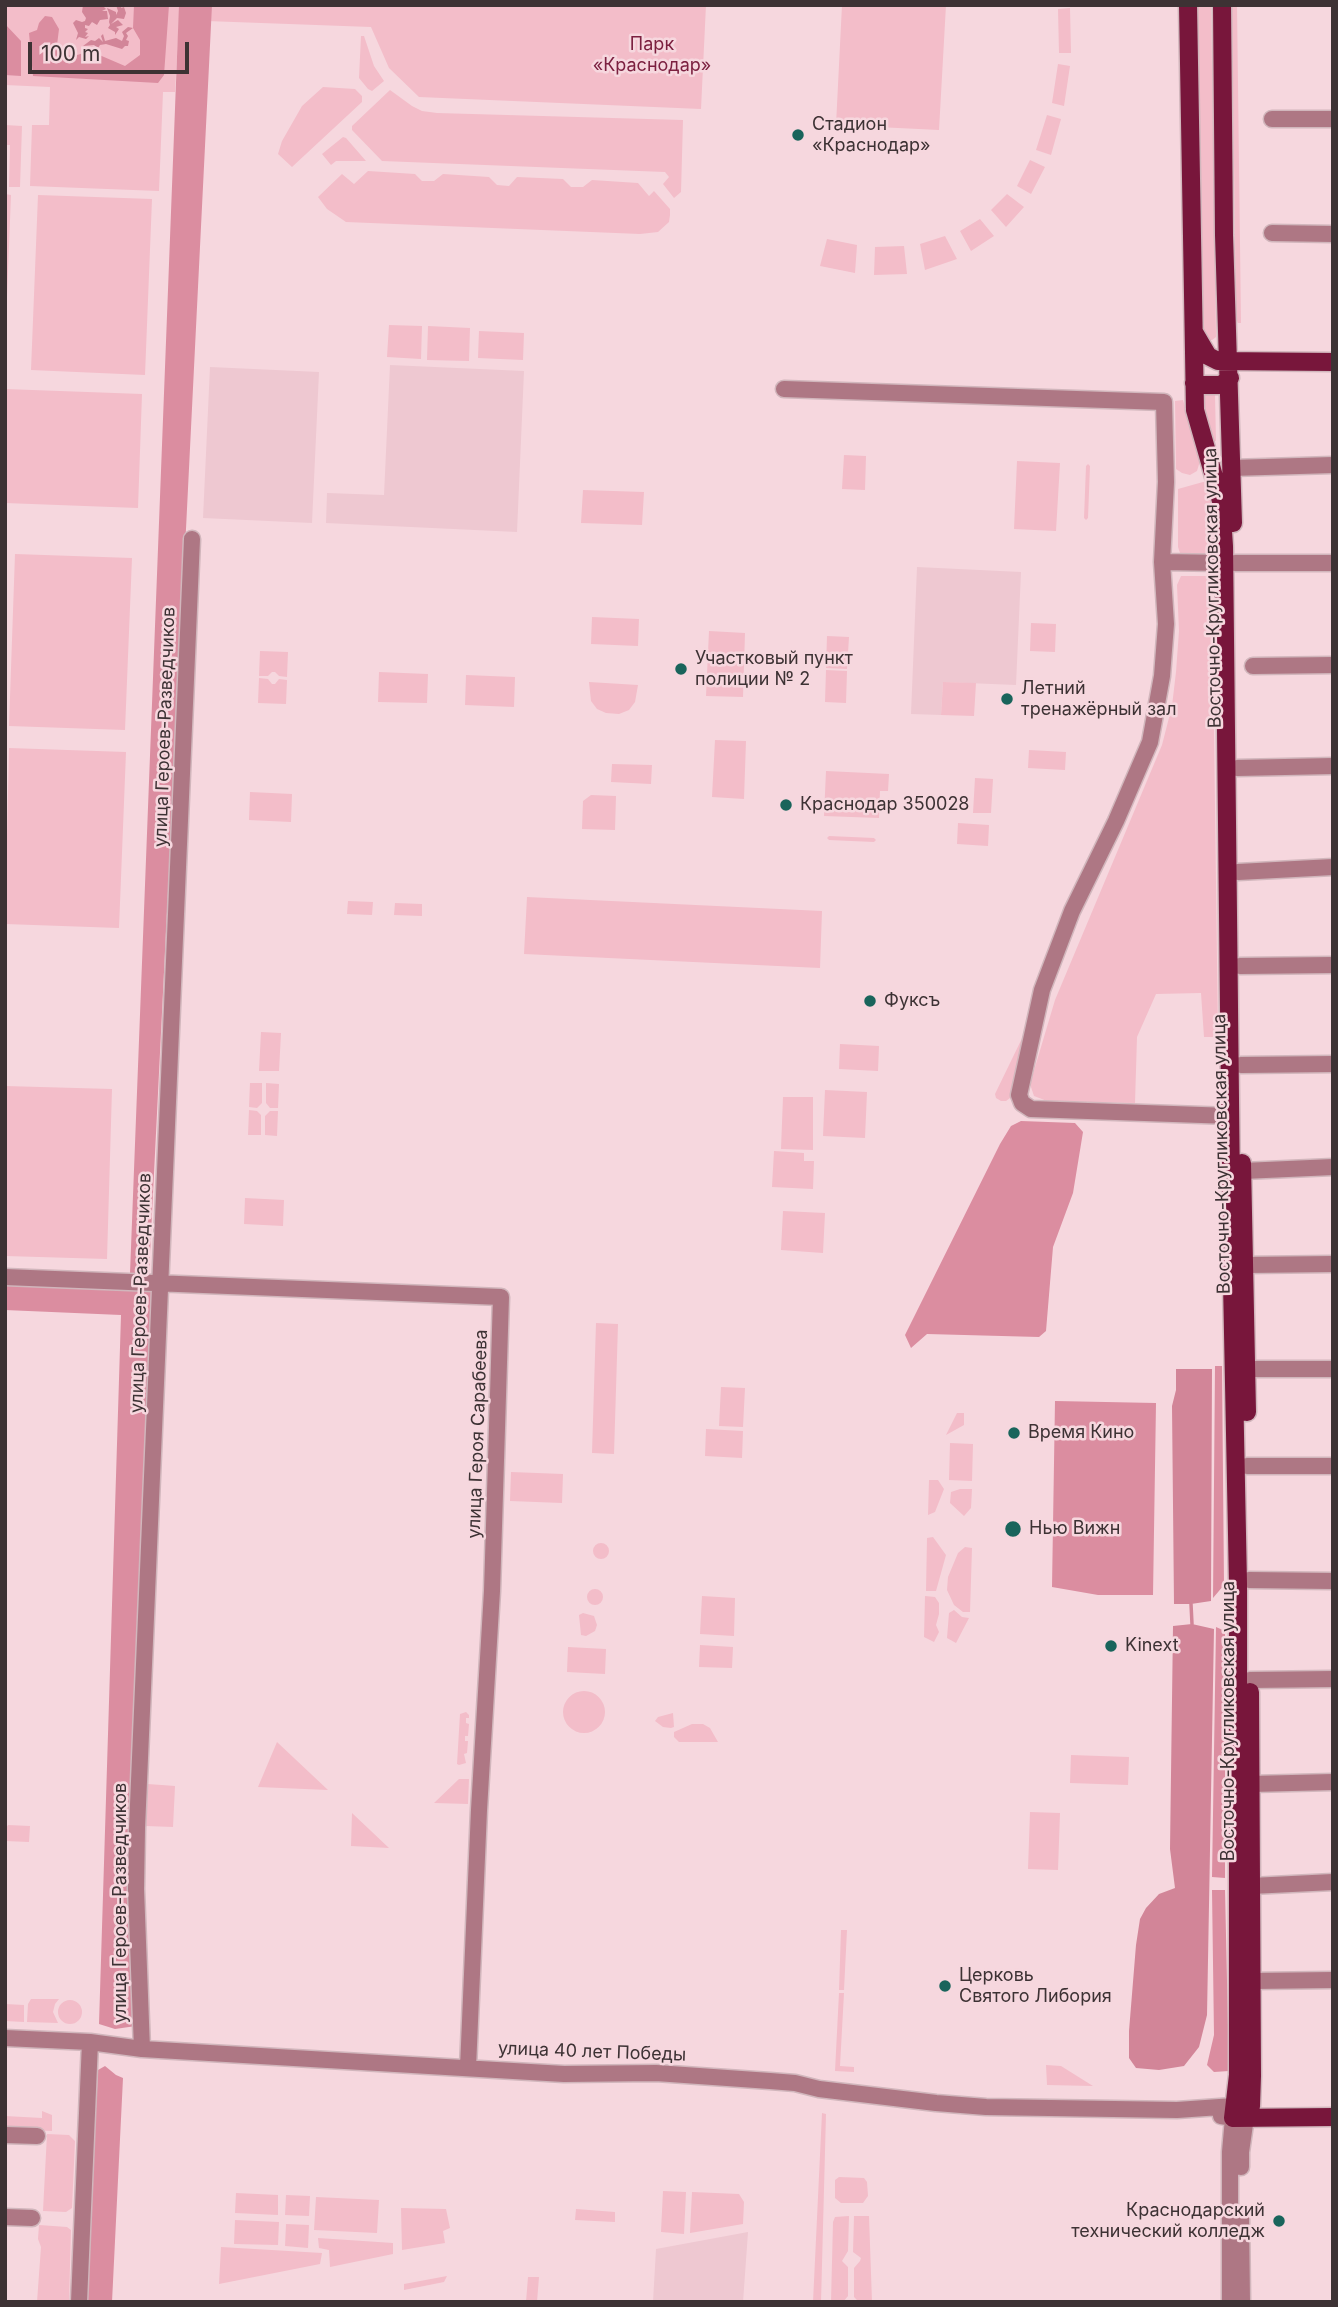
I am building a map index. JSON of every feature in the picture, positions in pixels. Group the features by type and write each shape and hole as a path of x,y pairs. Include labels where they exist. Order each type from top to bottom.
{"main road":[{"name":"Восточно-Кругликовская улица","path":"1188,5 1195,410 1207,461 1221,501 1237,768 1252,1981 1241,2112"},
{"name":"Восточно-Кругликовская улица","path":"1222,5 1224,235 1231,468 1226,563 1230,1116 1238,1594 1238,2076 1241,2112"},
{"path":"1192,329 1213,360 1229,370 1333,362"},
{"path":"1229,338 1240,352 1254,355 1333,355"},
{"path":"1194,383 1221,385 1229,370"},
{"name":"улица 40 лет Победы","path":"1241,2112 1333,2107"},
{"name":"улица 40 лет Победы","path":"1241,2112 1333,2117"}],"street":[{"path":"1272,119 1333,119"},
{"path":"1272,233 1333,234"},
{"path":"784,389 1164,402 1166,482 1162,562 1166,624 1163,663 1150,742 1116,821 1072,911 1046,979 1019,1095 1022,1103 1031,1110 1230,1116"},
{"path":"1231,468 1333,465"},
{"name":"улица Героев-Разведчиков","path":"142,2049 136,1889 137,1828 192,540"},
{"path":"1162,562 1333,562"},
{"path":"1253,666 1333,665"},
{"path":"1237,768 1333,766"},
{"path":"1238,872 1333,867"},
{"path":"1240,966 1333,965"},
{"path":"1241,1065 1333,1064"},
{"path":"1242,1171 1333,1167"},
{"path":"1245,1265 1333,1264"},
{"name":"улица Героя Сарабеева","path":"5,1277 501,1297 492,1591 468,2068"},
{"path":"1246,1369 1333,1369"},
{"path":"1247,1466 1333,1466"},
{"path":"1249,1580 1333,1581"},
{"path":"1250,1680 1333,1679"},
{"path":"1251,1784 1333,1782"},
{"path":"1251,1886 1333,1882"},
{"path":"1252,1981 1333,1980"},
{"name":"улица 40 лет Победы","path":"5,2038 90,2042 142,2049 564,2074 656,2073 770,2081 986,2107 1241,2112"},
{"path":"79,2302 90,2042"},
{"name":"Восточно-Кругликовская улица","path":"1230,2302 1230,2151 1241,2112"},
{"name":"Восточно-Кругликовская улица","path":"1241,2112 1242,2302"},
{"path":"5,2134 37,2136"},
{"path":"5,2217 32,2218"}],"shaded area":[{"path":"83,5 106,5 106,9 102,11 107,11 108,19 100,20 97,25 92,22 89,26 85,25 88,29 85,32 88,33 85,37 89,36 76,40 78,33 73,23 76,20 85,21"},
{"path":"116,5 122,5 121,8 124,7 126,13 124,19 117,18 111,24 118,20 123,25 116,27 119,29 115,35 115,32 108,28 110,16 107,8 116,12 116,15 118,11"},
{"path":"134,5 169,5 164,75 158,83 33,76 29,33 37,30 45,16 52,17 59,29 59,55 74,56 90,51 125,66 140,55 140,40 133,28"},
{"path":"179,5 212,5 149,1274 130,1273"},
{"path":"5,24 21,41 21,76 5,75"},
{"path":"128,27 133,28 126,33 128,46 122,49 106,44 98,48 94,45 83,46 99,38 103,42 103,34 105,41 116,38 122,41 122,32"},
{"path":"390,365 524,371 517,532 326,523 327,493 384,495"},
{"path":"210,367 319,372 312,523 203,518"},
{"path":"917,567 1021,572 1016,685 943,682 941,715 911,714"},
{"path":"1021,1121 1075,1123 1083,1132 1073,1193 1053,1247 1046,1331 1039,1337 927,1334 911,1348 905,1335 1000,1144 1011,1126"},
{"path":"5,1284 156,1290 155,1313 168,1313 132,1853 136,2026 115,2029 99,2024 121,1315 5,1310"},
{"path":"1215,1366 1222,1366 1224,1585 1213,1598"},
{"path":"1176,1369 1212,1369 1211,1601 1191,1604 1174,1604 1172,1406 1176,1390"},
{"path":"1055,1401 1156,1403 1153,1595 1098,1595 1052,1587"},
{"path":"1192,1624 1214,1629 1207,2015 1199,2047 1184,2066 1159,2070 1136,2068 1129,2058 1129,2031 1140,1919 1159,1894 1175,1888 1170,1849 1173,1626"},
{"path":"1216,1627 1225,1631 1225,1878 1212,1877"},
{"path":"1212,1890 1225,1890 1229,2071 1214,2072 1207,2065 1214,2035"},
{"path":"105,2066 123,2078 112,2302 86,2302 98,2070"},
{"path":"748,2232 743,2302 653,2302 656,2249"}],"green space":[{"name":"Парк «Краснодар»","path":"5,5 706,5 701,109 419,97 389,68 371,27 179,20 175,92 163,92 159,191 30,186 32,125 49,125 50,87 5,85"},
{"path":"842,5 946,5 939,130 836,125"},
{"path":"1197,5 1211,5 1216,337 1212,340 1202,337"},
{"path":"1232,5 1237,5 1241,323 1236,319"},
{"path":"1070,8 1071,53 1059,53 1058,9"},
{"path":"361,36 364,36 374,66 384,81 372,91 359,78"},
{"path":"1058,64 1070,66 1064,106 1052,103"},
{"path":"323,87 355,89 362,96 362,102 292,167 278,154 282,141 302,106"},
{"path":"390,90 422,111 437,113 683,120 681,192 674,198 663,184 669,177 665,172 382,161 352,130 352,126"},
{"path":"1047,115 1061,119 1051,155 1036,150"},
{"path":"5,125 22,126 20,187 9,187 10,145 5,145"},
{"path":"343,137 366,161 336,161 331,165 322,154"},
{"path":"1030,160 1045,167 1031,194 1017,186"},
{"path":"368,171 415,174 422,181 434,181 443,174 489,177 497,185 509,186 517,177 563,179 571,187 583,187 592,180 638,183 649,196 654,191 670,209 669,222 658,232 640,234 346,222 327,209 318,197 342,174 354,184"},
{"path":"5,194 11,195 5,348"},
{"path":"1007,194 1024,207 1006,227 991,210"},
{"path":"38,195 152,199 145,375 31,370"},
{"path":"980,219 994,236 971,251 960,231"},
{"path":"945,236 957,259 925,270 920,244"},
{"path":"827,239 857,245 855,273 820,266"},
{"path":"904,246 907,274 874,275 875,247"},
{"path":"389,325 422,326 421,359 387,357"},
{"path":"428,326 470,328 469,361 427,360"},
{"path":"479,331 524,333 523,360 478,358"},
{"path":"5,389 142,394 138,508 5,503"},
{"path":"1210,390 1215,395 1216,441 1211,443 1205,425 1202,391"},
{"path":"1183,400 1200,461 1197,471 1190,475 1176,469 1175,401"},
{"path":"844,455 866,456 865,490 842,489"},
{"path":"1017,461 1060,463 1056,531 1014,529"},
{"path":"1088,464 1090,466 1086,520 1084,518"},
{"path":"1208,482 1214,502 1216,544 1213,552 1206,555 1180,553 1178,489"},
{"path":"583,490 644,492 642,525 581,523"},
{"path":"15,554 132,558 125,730 9,726"},
{"path":"1181,576 1212,576 1218,1037 1204,1037 1201,993 1156,994 1137,1037 1135,1103 1047,1101 1034,1096 1030,1084 1055,1000 1162,745 1172,706 1179,631 1177,585"},
{"path":"592,617 639,619 638,646 591,644"},
{"path":"1031,623 1056,624 1055,652 1030,651"},
{"path":"709,631 745,633 743,697 706,696"},
{"path":"827,636 849,637 847,669 826,668"},
{"path":"260,651 288,652 287,677 279,676 275,672 268,676 259,676"},
{"path":"826,670 847,671 846,703 825,702"},
{"path":"379,672 428,674 427,703 378,702"},
{"path":"466,675 515,677 514,707 465,705"},
{"path":"259,678 268,679 272,684 279,679 287,680 286,704 258,703"},
{"path":"589,682 638,685 635,702 629,710 619,714 606,713 597,709 591,701"},
{"path":"943,682 976,683 974,716 941,715"},
{"path":"715,740 746,741 744,799 712,797"},
{"path":"9,748 126,752 119,928 5,924"},
{"path":"1029,750 1066,752 1065,770 1028,768"},
{"path":"612,764 652,765 651,784 611,782"},
{"path":"826,771 889,774 888,791 880,791 879,818 824,816"},
{"path":"975,778 993,779 991,813 973,813"},
{"path":"250,792 292,794 291,822 249,820"},
{"path":"591,795 616,796 615,830 582,829 583,801"},
{"path":"958,823 989,825 988,846 957,844"},
{"path":"829,836 874,838 876,840 829,840"},
{"path":"527,897 822,911 820,968 524,954"},
{"path":"348,901 373,902 372,915 347,914"},
{"path":"395,903 422,904 422,916 394,915"},
{"path":"1027,1028 1029,1031 1010,1098 1001,1101 995,1094"},
{"path":"261,1032 281,1033 279,1071 259,1071"},
{"path":"840,1044 879,1046 878,1071 839,1069"},
{"path":"250,1083 262,1083 262,1103 257,1108 249,1107"},
{"path":"266,1083 279,1084 278,1108 270,1108 266,1103"},
{"path":"5,1086 112,1089 107,1259 5,1256"},
{"path":"825,1090 867,1092 865,1138 823,1136"},
{"path":"783,1097 813,1097 813,1150 781,1149"},
{"path":"249,1110 257,1111 261,1115 261,1135 248,1135"},
{"path":"270,1111 278,1111 277,1136 265,1135 265,1116"},
{"path":"774,1151 804,1153 804,1161 814,1161 813,1189 772,1187"},
{"path":"245,1198 284,1200 283,1226 244,1224"},
{"path":"783,1211 825,1213 823,1253 781,1250"},
{"path":"596,1323 618,1324 614,1454 592,1453"},
{"path":"721,1387 745,1388 743,1427 719,1426"},
{"path":"957,1413 964,1413 964,1425 946,1435"},
{"path":"706,1429 743,1431 742,1458 705,1456"},
{"path":"950,1443 973,1444 972,1481 949,1480"},
{"path":"511,1472 563,1474 562,1503 510,1501"},
{"path":"929,1480 938,1480 944,1489 935,1512 928,1515"},
{"path":"972,1489 971,1508 964,1516 950,1503 951,1492"},
{"path":"933,1537 946,1555 936,1591 926,1591 927,1538"},
{"path":"598,1543 604,1543 609,1551 607,1557 598,1559 593,1554 593,1548"},
{"path":"965,1547 972,1548 970,1612 963,1612 954,1605 947,1590 948,1577 958,1553"},
{"path":"592,1589 598,1589 603,1597 601,1603 592,1605 587,1600 587,1594"},
{"path":"702,1596 735,1598 734,1636 700,1634"},
{"path":"925,1596 935,1597 939,1603 936,1625 939,1632 934,1642 924,1637"},
{"path":"954,1610 962,1617 969,1618 956,1643 947,1638 949,1613"},
{"path":"583,1613 594,1616 597,1625 595,1631 586,1636 581,1635 579,1615"},
{"path":"700,1645 733,1647 732,1668 699,1667"},
{"path":"568,1647 606,1649 605,1674 567,1672"},
{"path":"584,1691 599,1697 605,1712 599,1727 584,1733 569,1727 563,1712 569,1697"},
{"path":"466,1712 469,1718 466,1718 466,1723 469,1724 468,1736 465,1736 465,1741 468,1741 467,1753 464,1754 466,1763 459,1765 460,1714"},
{"path":"673,1713 674,1727 663,1727 655,1721 658,1717"},
{"path":"692,1724 703,1724 710,1728 718,1742 679,1742 674,1737 674,1732"},
{"path":"277,1742 328,1790 258,1787"},
{"path":"1071,1755 1129,1757 1128,1785 1070,1783"},
{"path":"459,1779 469,1779 468,1804 434,1803"},
{"path":"148,1784 175,1786 173,1827 146,1826"},
{"path":"1030,1812 1060,1813 1058,1870 1028,1869"},
{"path":"352,1813 389,1848 351,1846"},
{"path":"8,1825 30,1826 29,1842 5,1841"},
{"path":"841,1930 847,1930 844,1990 839,1990"},
{"path":"839,1993 844,1993 840,2066 854,2067 854,2072 835,2071"},
{"path":"31,1999 59,1999 53,2012 58,2023 27,2022"},
{"path":"70,2000 78,2004 82,2012 78,2020 70,2024 62,2020 58,2012 62,2004"},
{"path":"5,2004 24,2005 24,2022 5,2021"},
{"path":"1046,2065 1061,2066 1093,2086 1047,2085"},
{"path":"42,2111 52,2115 52,2131 5,2129 5,2116 42,2118"},
{"path":"822,2113 826,2114 821,2302 813,2302"},
{"path":"47,2134 69,2135 75,2141 72,2208 66,2212 43,2211"},
{"path":"839,2177 864,2178 868,2196 863,2203 841,2203 835,2198 835,2180"},
{"path":"663,2191 686,2192 684,2234 661,2232"},
{"path":"692,2192 739,2194 744,2202 743,2224 690,2233"},
{"path":"236,2193 278,2195 278,2215 235,2213"},
{"path":"286,2195 310,2196 309,2216 285,2215"},
{"path":"316,2197 379,2200 377,2233 314,2230"},
{"path":"401,2208 446,2209 450,2228 443,2231 445,2243 402,2250"},
{"path":"576,2209 615,2212 615,2222 575,2220"},
{"path":"849,2216 848,2251 842,2261 848,2267 848,2296 843,2302 831,2302 833,2222 835,2217"},
{"path":"854,2216 869,2216 872,2302 859,2302 854,2297 854,2268 861,2258 853,2252"},
{"path":"235,2220 279,2222 278,2245 234,2244"},
{"path":"286,2224 309,2225 308,2248 285,2246"},
{"path":"39,2225 67,2227 71,2230 69,2302 37,2302 41,2247 38,2239"},
{"path":"318,2238 393,2243 393,2254 330,2267 329,2250 319,2248"},
{"path":"221,2247 322,2253 320,2264 219,2284"},
{"path":"447,2276 444,2282 404,2290 404,2284"},
{"path":"528,2277 539,2277 537,2302 526,2302"}],"waterway":[{"path":"1191,1604 1192,1624"}],"place":[{"name":"Стадион «Краснодар»","path":"798,135"},
{"name":"Участковый пункт полиции № 2","path":"681,669"},
{"name":"Летний тренажёрный зал","path":"1007,699"},
{"name":"Краснодар 350028","path":"786,805"},
{"name":"Фуксъ","path":"870,1001"},
{"name":"Время Кино","path":"1014,1433"},
{"name":"Нью Вижн","path":"1013,1529"},
{"name":"Kinext","path":"1111,1646"},
{"name":"Церковь Святого Либория","path":"945,1986"},
{"name":"Краснодарский технический колледж","path":"1279,2221"}]}
